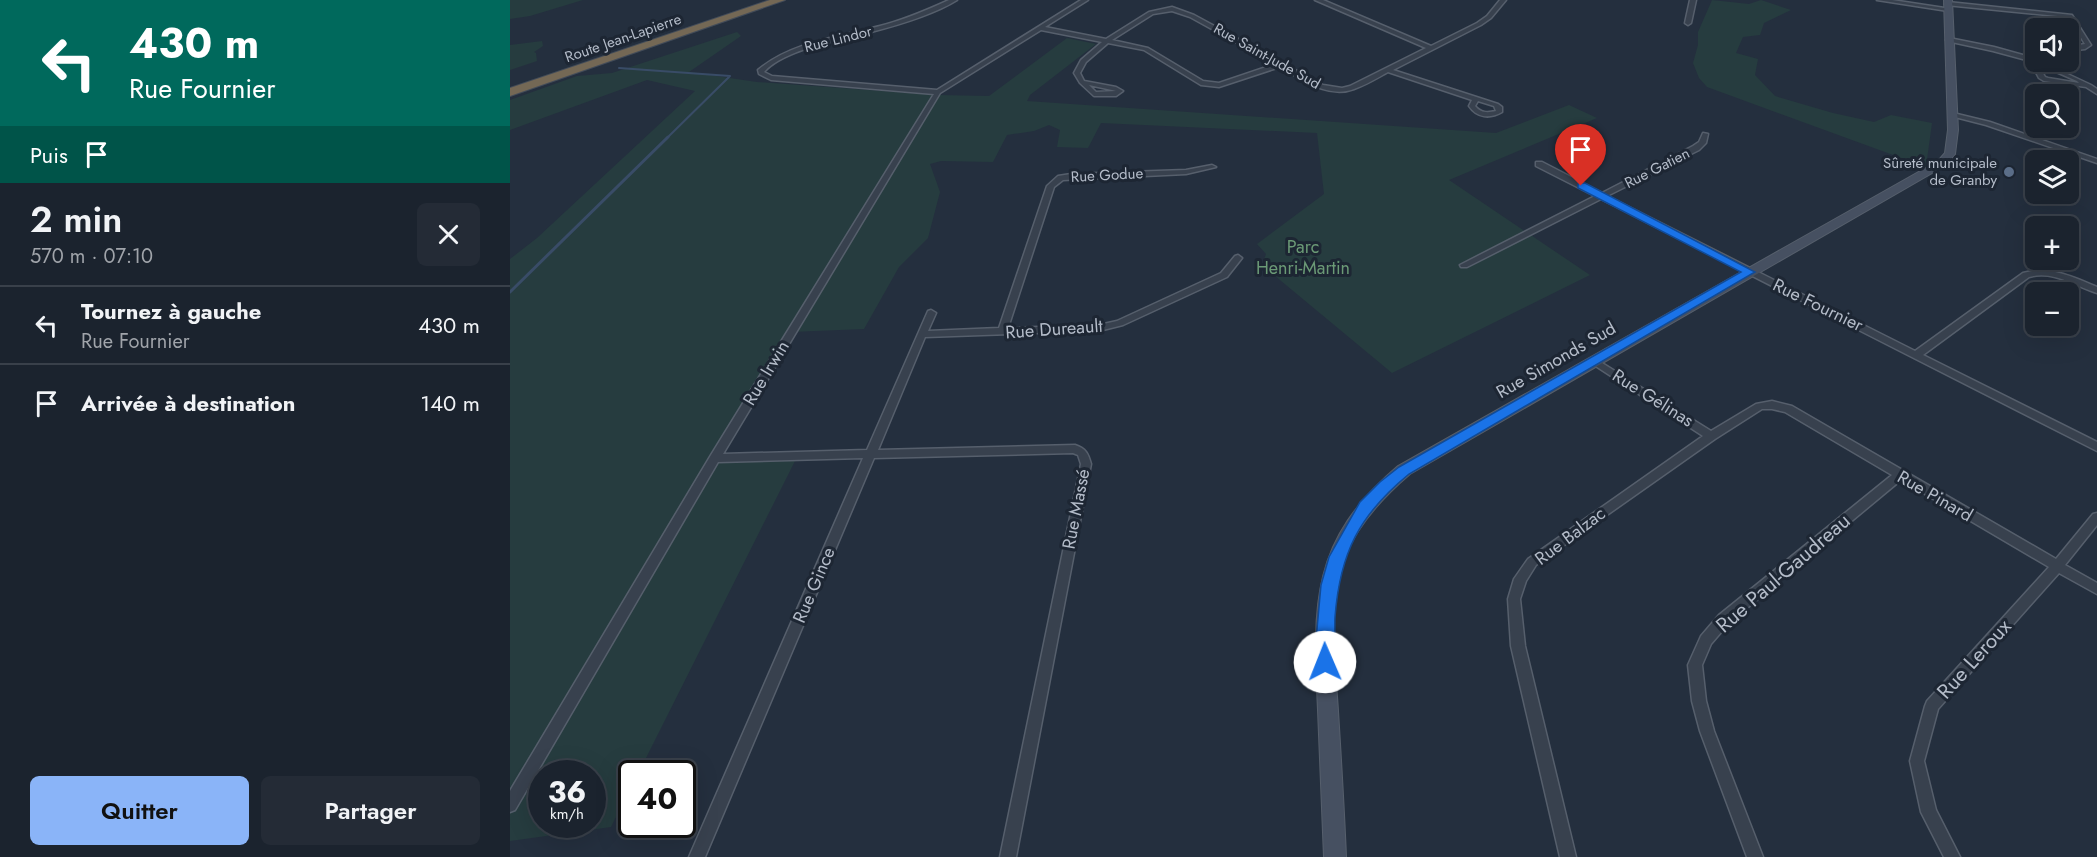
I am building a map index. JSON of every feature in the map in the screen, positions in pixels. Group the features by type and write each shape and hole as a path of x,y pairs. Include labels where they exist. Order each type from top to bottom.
{"highway":[{"name":"Route Jean-Lapierre","path":"510,92 780,0"}],"street":[{"name":"Rue Lindor","path":"938,92 771,78 761,73 761,70 790,52 813,43 884,27 923,14 954,0"},
{"name":"Rue Irwin","path":"510,805 715,458 938,92 1085,0"},
{"path":"1318,0 1431,48"},
{"name":"Rue Saint-Jude Sud","path":"1082,82 1077,72 1083,61 1107,41 1151,13 1172,9 1192,16 1321,87 1332,90 1352,88 1479,24 1489,17 1503,0"},
{"path":"1688,23 1693,0"},
{"path":"1880,0 2070,16 2088,45"},
{"name":"Rue Simonds Sud","path":"1335,857 1324,640 1329,585 1336,557 1366,506 1404,470 1942,163 1950,154 1953,142 1948,4"},
{"path":"1040,28 1146,49 1209,86 1219,85 1279,64"},
{"path":"1949,40 2025,57"},
{"path":"2079,43 2088,45"},
{"path":"2079,48 2088,45"},
{"path":"1388,70 1476,99"},
{"path":"2040,72 2042,78 2046,80 2089,86"},
{"path":"2061,72 2097,92"},
{"path":"2079,80 2097,81"},
{"path":"1082,82 1114,88 1120,91 1116,94 1094,94 1082,82"},
{"path":"1953,115 1988,123 2097,161"},
{"name":"Rue Gatien","path":"1464,265 1696,148 1702,143 1705,134"},
{"name":"Rue Fournier","path":"1539,164 2097,447"},
{"name":"Rue Godue","path":"1002,332 1054,182 1071,176 1186,172 1212,166"},
{"name":"Rue Dureault","path":"922,334 1099,328 1120,323 1224,275 1239,258"},
{"path":"1917,354 2026,275 2034,272 2056,274 2097,290"},
{"name":"Rue Gince","path":"697,857 931,313"},
{"name":"Rue Gélinas","path":"1594,361 1711,435"},
{"name":"Rue Balzac","path":"1568,857 1518,646 1514,599 1520,579 1532,562 1711,435 1760,406 1772,405"},
{"name":"Rue Pinard","path":"1772,405 1788,409 2097,589"},
{"name":"Rue Massé","path":"715,458 1065,449 1075,449 1083,453 1086,458 1008,857"},
{"name":"Rue Paul-Gaudreau","path":"1755,857 1707,731 1699,701 1695,664 1706,640 1725,619 1899,475"},
{"name":"Rue Leroux","path":"1952,857 1929,812 1917,761 1932,706 2057,566 2097,517"}],"green space":[{"path":"510,0 583,0 530,16 510,19"},
{"path":"1712,0 1749,4 1761,0 1791,10 1764,23 1760,35 1743,37 1736,53 1758,59 1755,75 1775,96 1874,122 1891,115 1932,123 1926,167 1707,87 1699,78 1693,63 1698,45 1698,32"},
{"name":"Parc Henri-Martin","path":"737,32 741,36 689,72 757,82 938,95 989,96 1067,38 1096,44 1030,95 1027,101 1496,133 1569,105 1597,118 1449,180 1590,275 1392,373 1262,265 1266,254 1257,244 1324,194 1317,133 1101,123 1088,148 1057,147 1060,130 1049,125 1034,131 1007,135 993,162 941,161 930,164 940,192 928,238 899,267 864,329 791,332 715,457 798,455 645,760 618,760 618,813 611,827 606,828 606,760 528,760 528,838 532,838 510,841 510,259 537,238 695,91 647,80 510,130 510,100 577,76 612,73"},
{"path":"542,41 543,46 534,52 537,61 510,70 510,45"}],"waterway":[{"path":"619,68 730,76 666,139"},
{"path":"510,292 668,137"}],"place":[{"name":"Sûreté municipale de Granby","path":"2009,172"}],"route":[{"path":"1325,662 1324,640 1329,585 1336,557 1366,506 1385,486 1404,470 1749,272 1581,186"}]}
